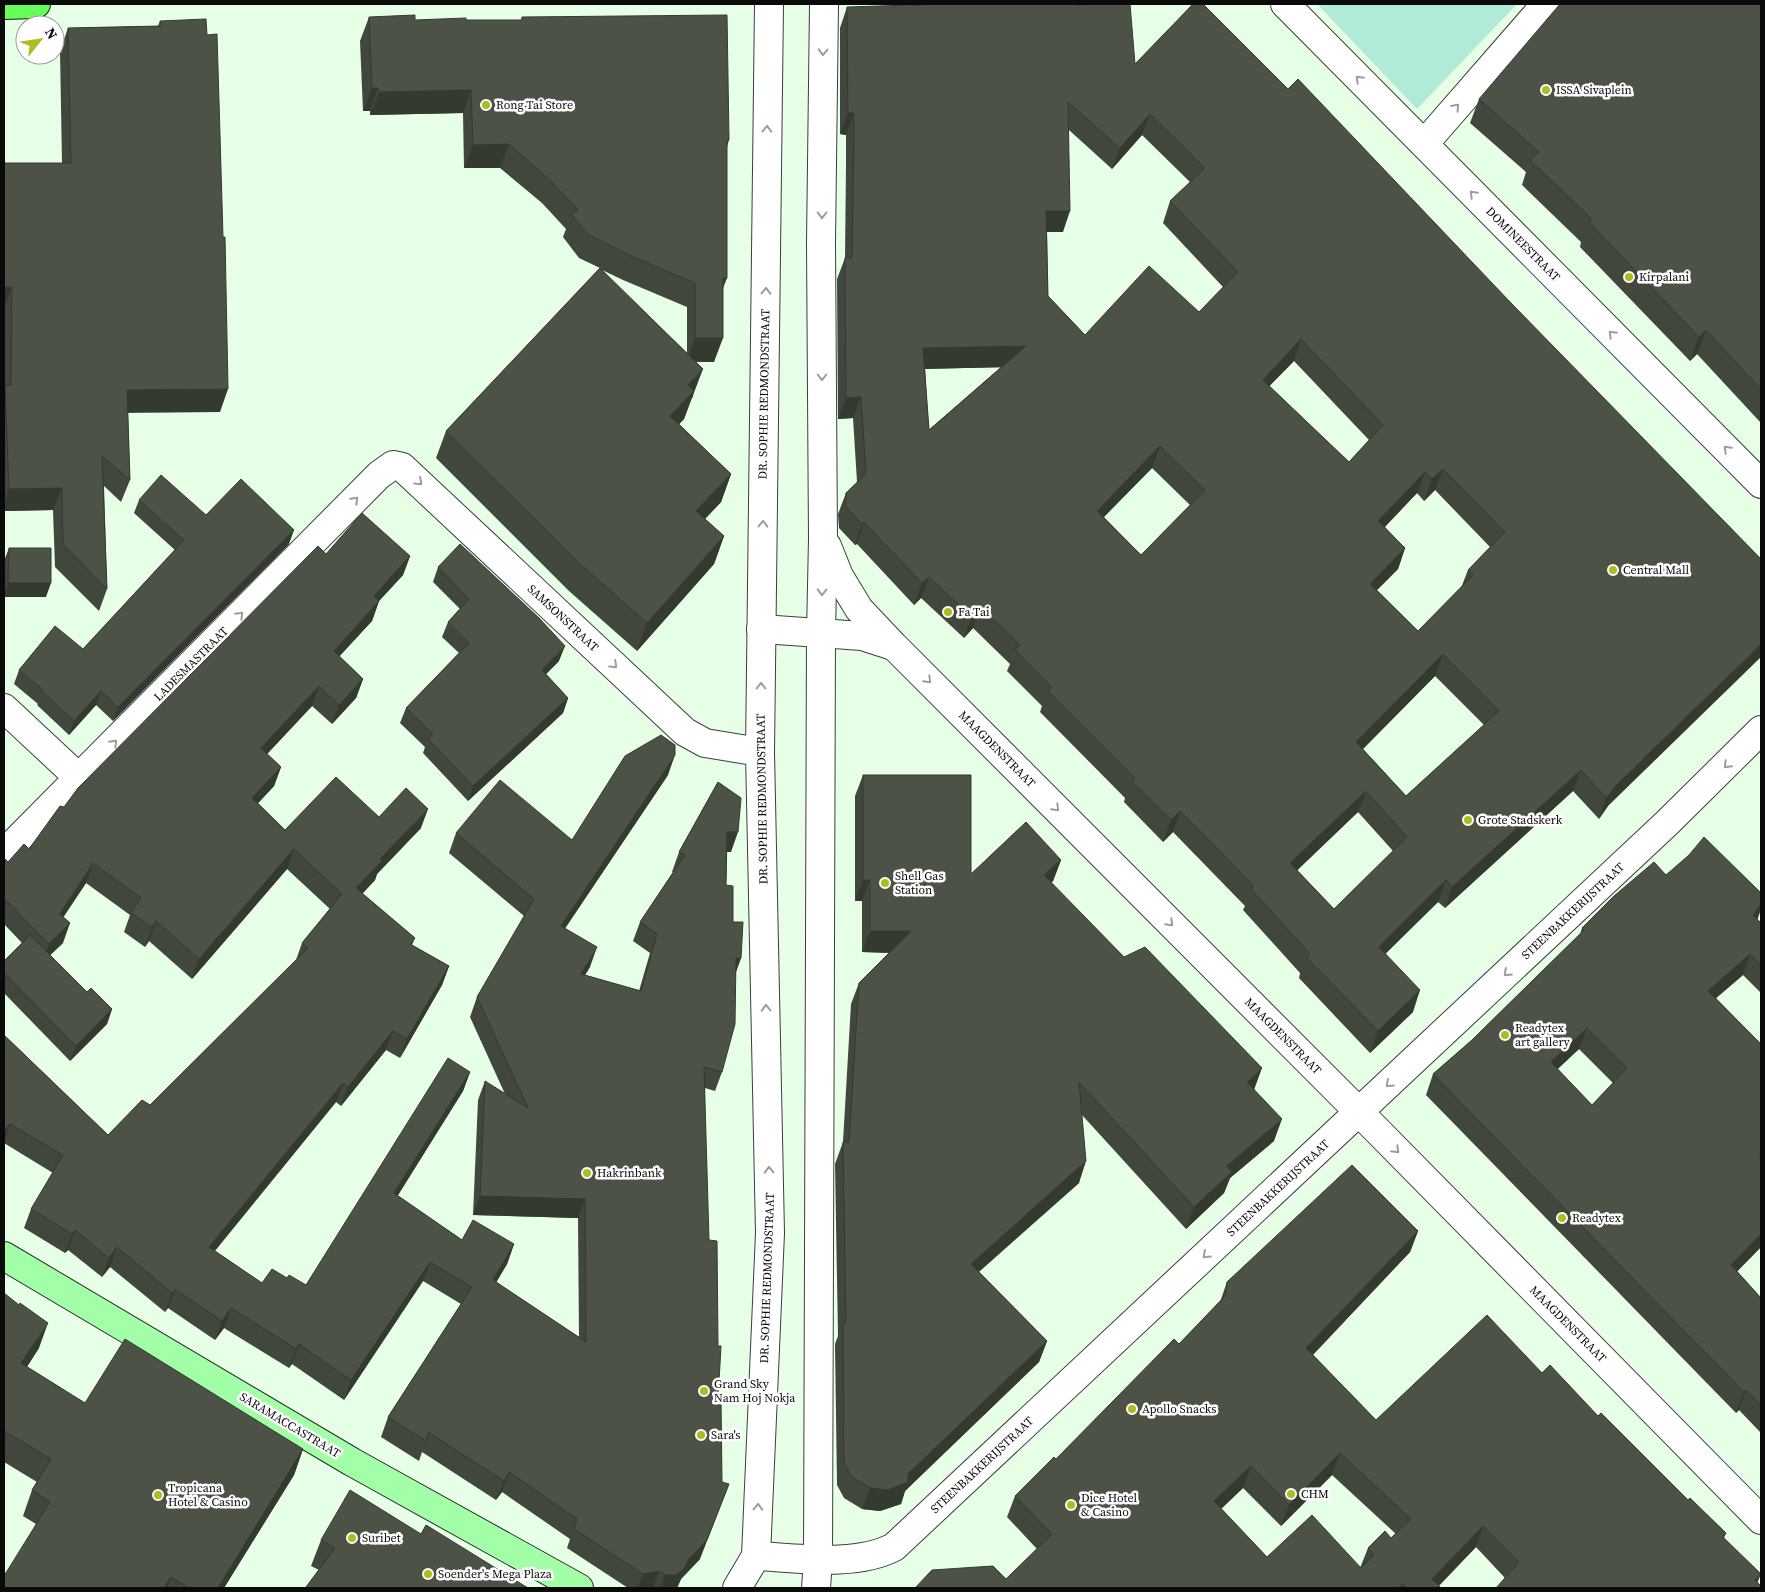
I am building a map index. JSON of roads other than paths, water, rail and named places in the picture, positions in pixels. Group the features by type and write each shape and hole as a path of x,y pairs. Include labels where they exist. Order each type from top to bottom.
{"main road":[{"path":"4,5 36,4"},
{"name":"SARAMACCASTRAAT","path":"4,1256 352,1462 579,1588"}],"street":[{"name":"DR. SOPHIE REDMONDSTRAAT","path":"737,1588 756,1556 770,1234 760,752 769,4"},
{"path":"816,1588 818,1560 821,633 823,539 821,243 824,4"},
{"name":"DOMINEESTRAAT","path":"1285,4 1761,484"},
{"path":"1424,144 1546,4"},
{"name":"SAMSONSTRAAT","path":"379,475 393,465 402,467 685,732 705,743 760,752"},
{"name":"LADESMASTRAAT","path":"4,853 379,475"},
{"name":"MAAGDENSTRAAT","path":"823,539 839,576 859,609 894,646 1359,1112 1761,1520"},
{"path":"761,629 862,636 894,646"},
{"path":"4,708 79,778"},
{"name":"STEENBAKKERIJSTRAAT","path":"756,1556 818,1560 873,1556 894,1547 1696,796 1761,730"}],"place":[{"name":"ISSA Sivaplein","path":"1546,90"},
{"name":"Rong Tai Store","path":"486,105"},
{"name":"Kirpalani","path":"1629,277"},
{"name":"Central Mall","path":"1613,570"},
{"name":"Fa Tai","path":"948,612"},
{"name":"Grote Stadskerk","path":"1468,820"},
{"name":"Shell Gas Station","path":"885,883"},
{"name":"Readytex art gallery","path":"1505,1035"},
{"name":"Hakrinbank","path":"587,1173"},
{"name":"Readytex","path":"1562,1218"},
{"name":"Grand Sky Nam Hoj Nokja","path":"704,1391"},
{"name":"Apollo Snacks","path":"1132,1409"},
{"name":"Sara's","path":"701,1435"},
{"name":"CHM","path":"1291,1494"},
{"name":"Tropicana Hotel & Casino","path":"158,1495"},
{"name":"Dice Hotel & Casino","path":"1071,1505"},
{"name":"Suribet","path":"352,1538"},
{"name":"Soender's Mega Plaza","path":"428,1574"}]}
